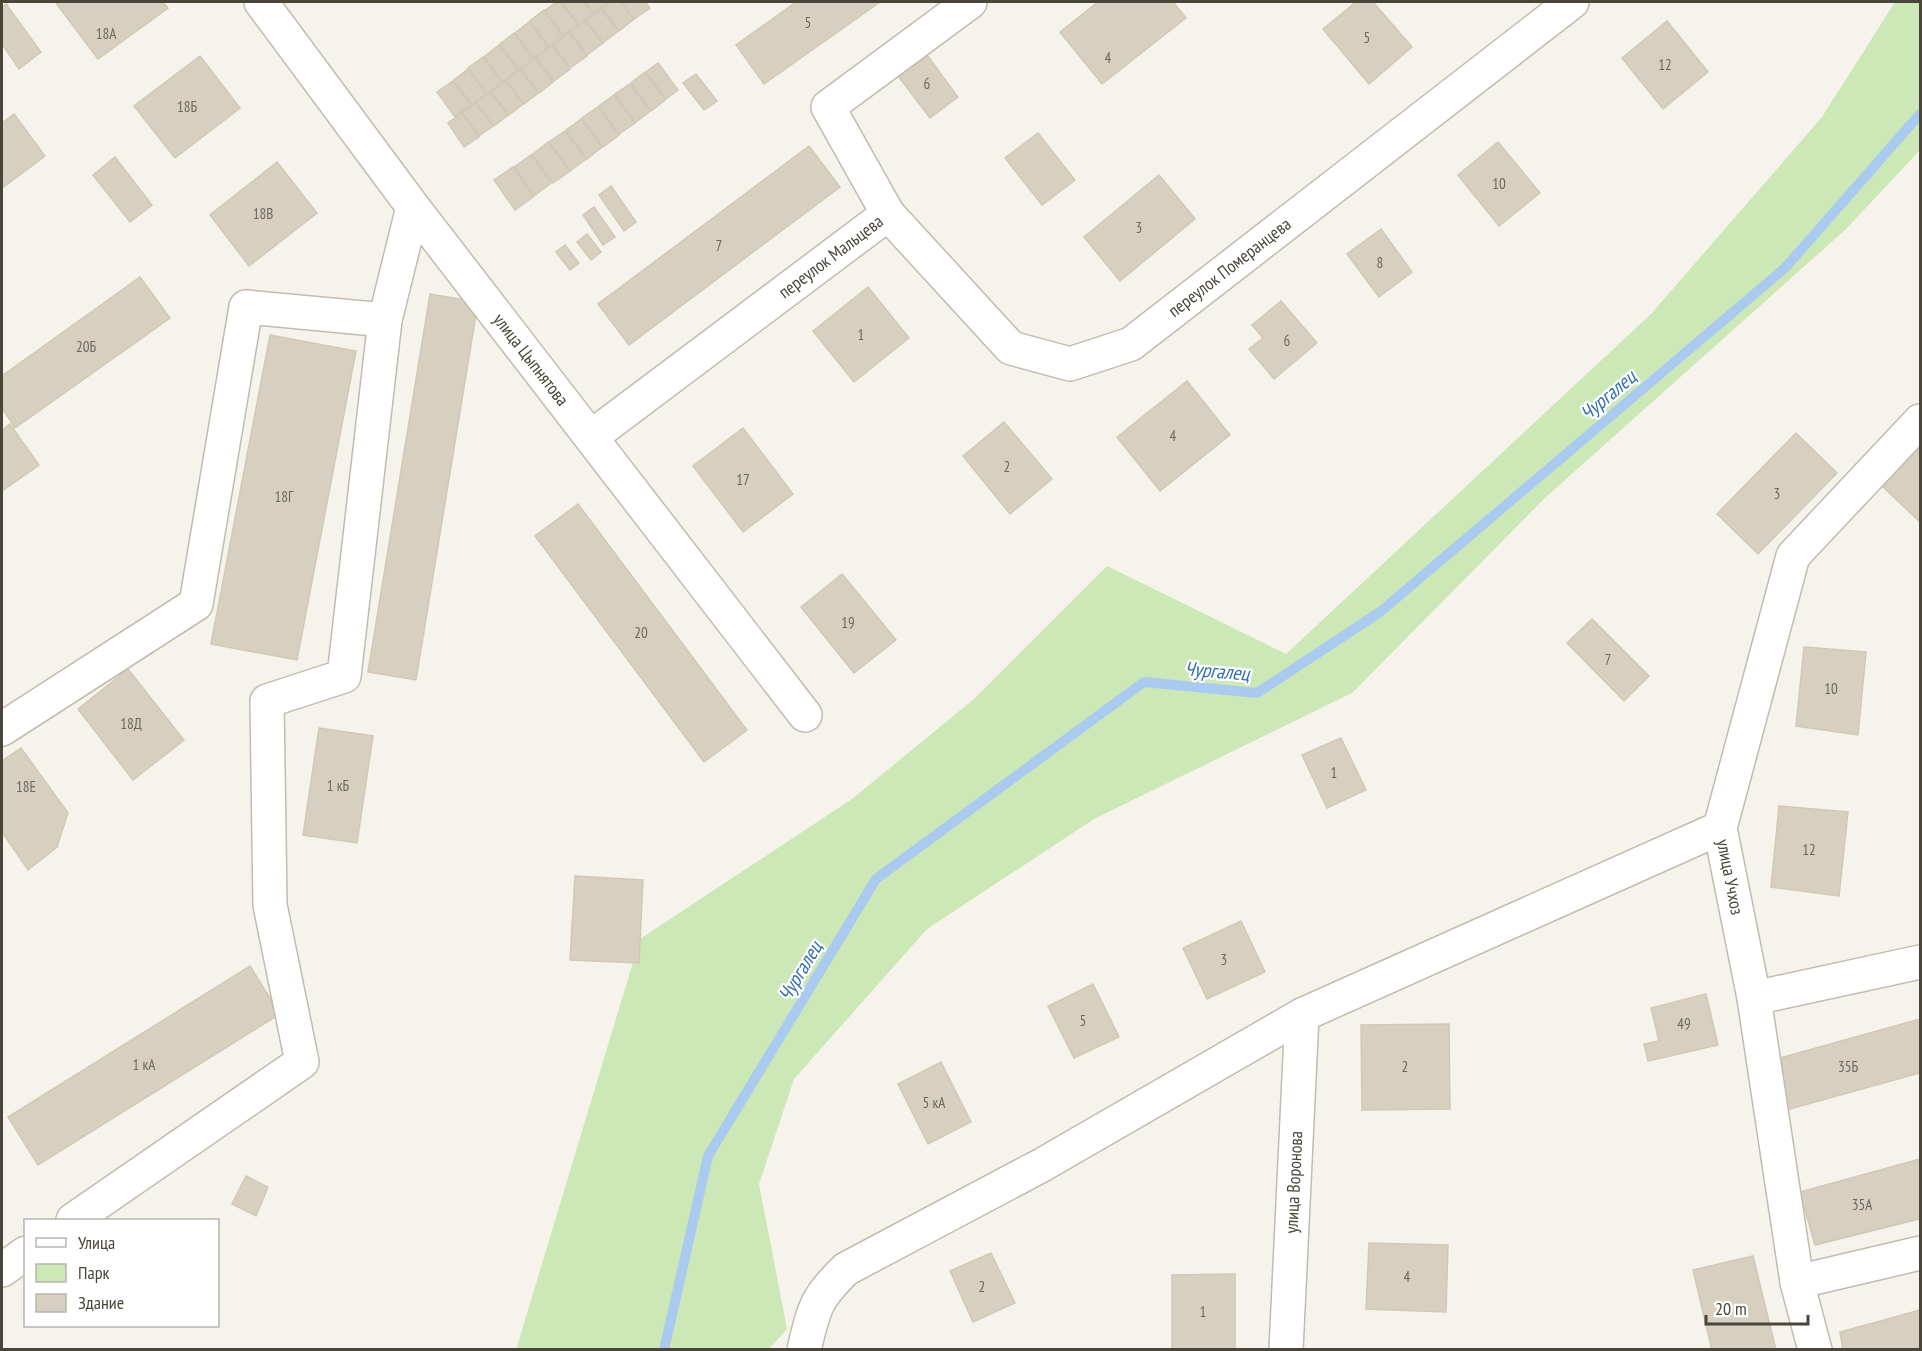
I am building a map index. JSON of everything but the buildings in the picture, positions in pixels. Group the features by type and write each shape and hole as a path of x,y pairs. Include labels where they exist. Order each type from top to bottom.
{"street":[{"name":"улица Цыпнятова","path":"261,2 413,207 805,715"},
{"name":"переулок Мальцева","path":"591,437 888,214 828,107 970,2"},
{"name":"переулок Померанцева","path":"888,214 1011,348 1070,364 1131,344 1572,2"},
{"path":"76,1219 302,1062 270,905 267,701 344,676 385,320 413,207"},
{"path":"2,729 196,604 246,307 385,320"},
{"name":"улица Учхоз","path":"1815,1350 1797,1282 1754,998 1720,828 1793,556 1920,421"},
{"path":"804,1350 814,1307 826,1289 846,1269 1042,1165 1302,1016 1720,828"},
{"path":"1754,998 1920,962"},
{"name":"улица Воронова","path":"1286,1350 1302,1016"},
{"path":"1797,1282 1920,1253"},
{"path":"2,1270 24,1254"}],"green space":[{"path":"1895,2 1920,2 1920,150 1845,230 1546,497 1352,693 1094,819 927,929 794,1079 759,1184 787,1329 769,1349 516,1350 640,939 852,799 974,699 1107,566 1286,654 1651,314 1822,117"}],"waterway":[{"name":"Чургалец","path":"664,1350 708,1156 876,879 1144,682 1257,693 1380,612 1785,268 1920,114"}]}
